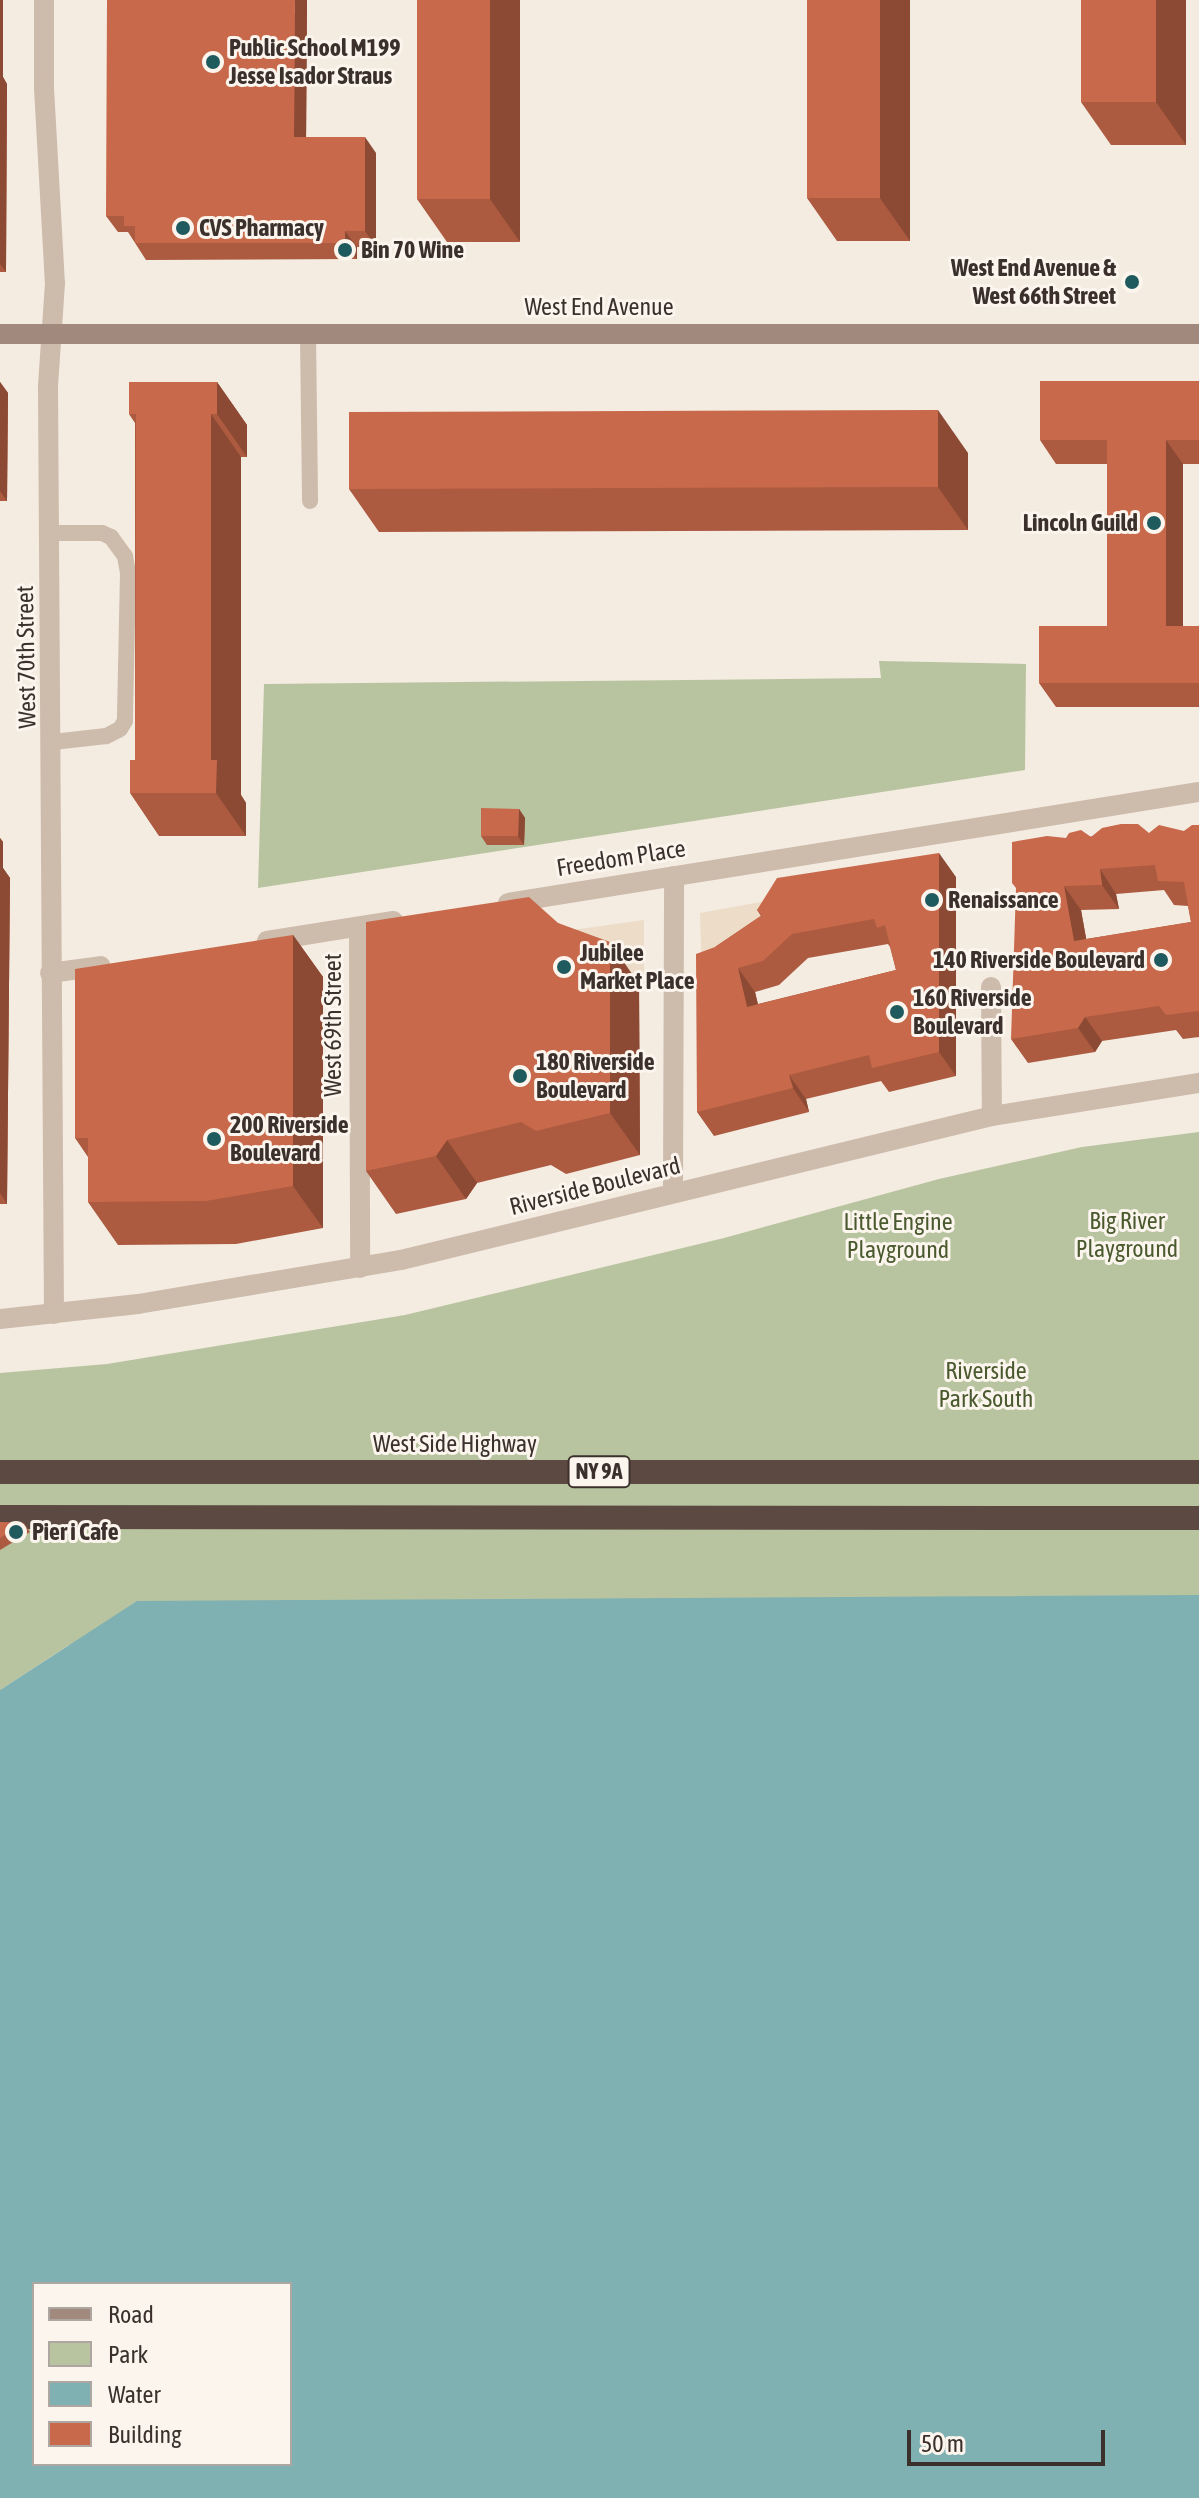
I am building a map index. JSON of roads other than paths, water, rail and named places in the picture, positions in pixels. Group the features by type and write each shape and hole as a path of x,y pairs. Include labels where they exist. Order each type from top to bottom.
{"highway":[{"name":"West Side Highway","path":"0,1472 1199,1472"},
{"name":"NY 9A","path":"0,1517 1199,1518"}],"main road":[{"name":"West End Avenue","path":"0,334 1199,334"}],"street":[{"name":"West 70th Street","path":"44,0 54,333 48,387 53,742 50,973 54,1314"},
{"name":"Freedom Place","path":"485,907 1199,792"},
{"path":"673,1193 674,876"},
{"path":"252,943 406,919"},
{"name":"West 69th Street","path":"359,927 360,1268"},
{"path":"50,973 117,963"},
{"path":"991,987 992,1116"},
{"name":"Riverside Boulevard","path":"0,1319 54,1314 360,1268 448,1250 992,1116 1199,1083"}],"lane":[{"path":"308,334 310,501"},
{"path":"51,533 102,533 111,537 125,556 128,573 125,721 120,729 106,736 53,742"}],"water":[{"path":"1199,1595 1199,2498 0,2498 0,1690 137,1601"}],"place":[{"name":"Public School M199 Jesse Isador Straus","path":"213,62"},
{"name":"CVS Pharmacy","path":"183,228"},
{"name":"Bin 70 Wine","path":"345,250"},
{"name":"West End Avenue & West 66th Street","path":"1132,282"},
{"name":"Lincoln Guild","path":"1154,523"},
{"name":"Renaissance","path":"932,900"},
{"name":"140 Riverside Boulevard","path":"1161,960"},
{"name":"Jubilee Market Place","path":"564,967"},
{"name":"160 Riverside Boulevard","path":"897,1012"},
{"name":"180 Riverside Boulevard","path":"520,1076"},
{"name":"200 Riverside Boulevard","path":"214,1139"},
{"name":"Pier i Cafe","path":"16,1532"}],"park label":[{"name":"Big River Playground","path":"1127,1235"},
{"name":"Little Engine Playground","path":"898,1236"},
{"name":"Riverside Park South","path":"986,1385"}]}
